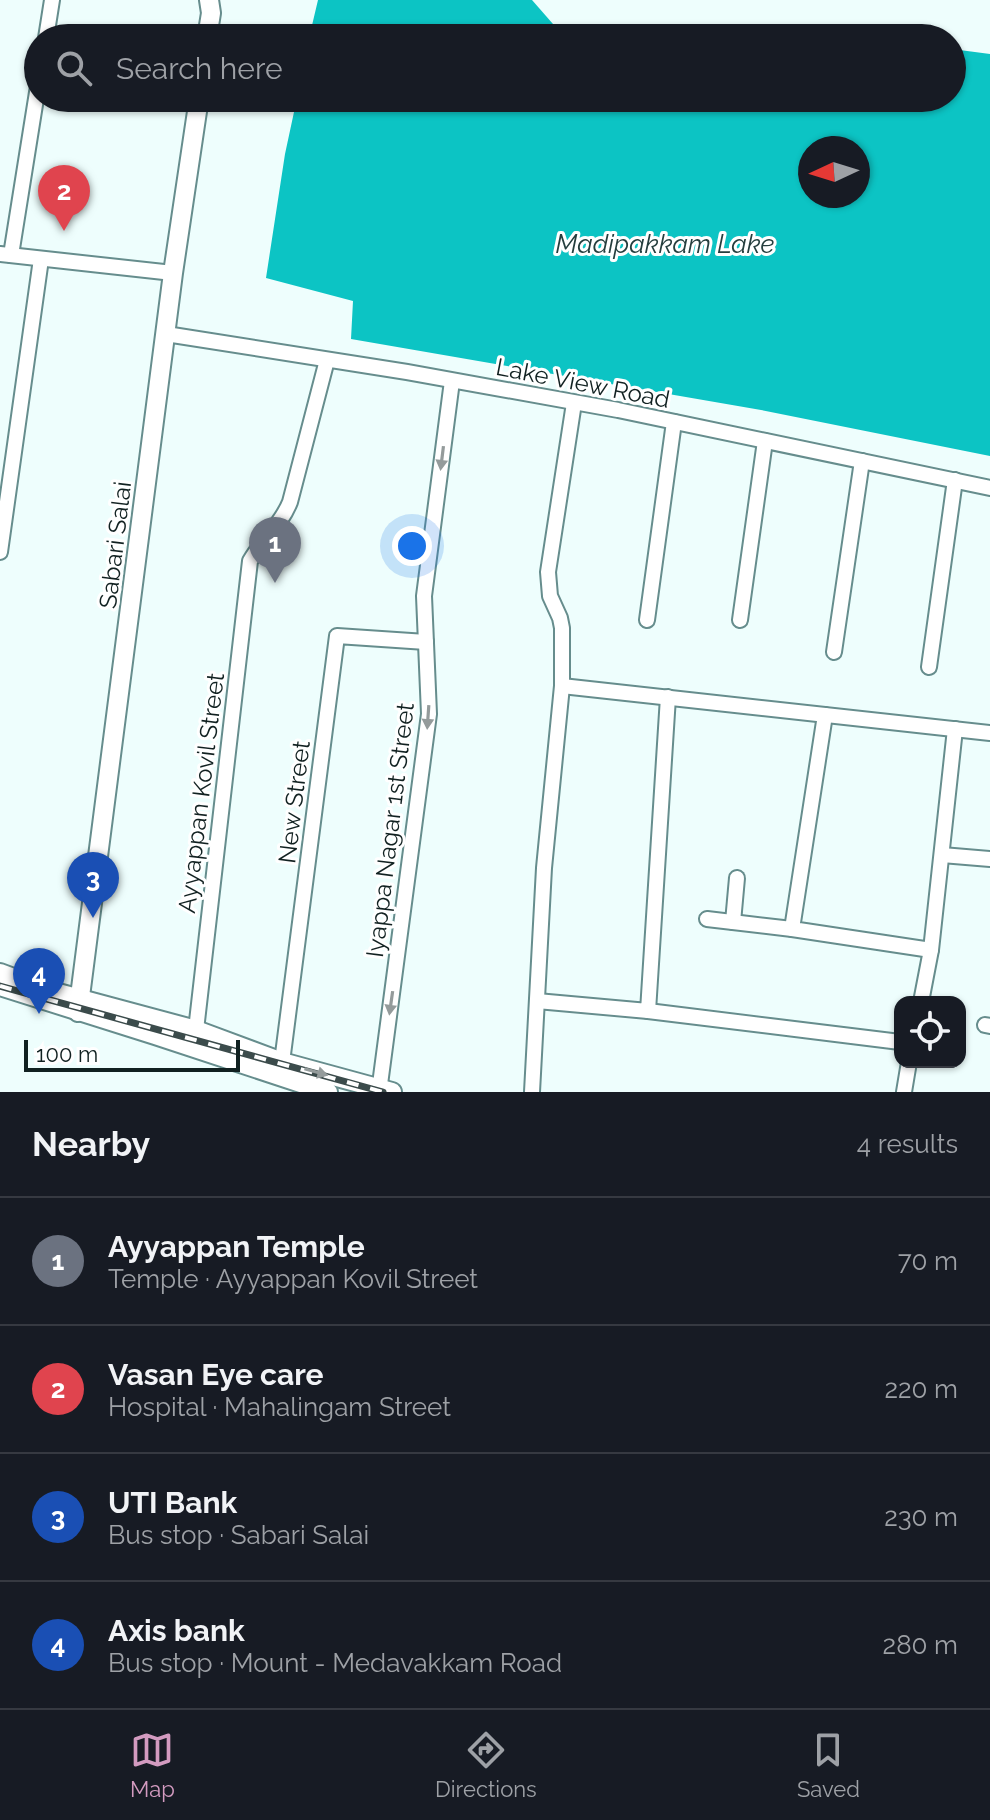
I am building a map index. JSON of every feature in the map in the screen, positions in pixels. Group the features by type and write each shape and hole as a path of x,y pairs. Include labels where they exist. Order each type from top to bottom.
{"main road":[{"path":"209,0 209,24"},
{"name":"Sabari Salai","path":"80,1005 173,273 197,112"},
{"path":"0,973 155,1035 328,1092"},
{"path":"0,986 196,1030 282,1062 383,1091"}],"street":[{"path":"48,24 52,0"},
{"path":"33,112 5,255 173,273"},
{"path":"0,549 41,259"},
{"name":"Lake View Road","path":"166,334 407,372 618,410 990,488"},
{"name":"Ayyappan Kovil Street","path":"196,1030 250,561 284,517 290,502 327,360"},
{"name":"Iyappa Nagar 1st Street","path":"383,1091 429,714 424,596 452,381"},
{"path":"532,1092 544,868 562,686 562,628 550,596 548,572 574,403"},
{"path":"647,620 674,422"},
{"path":"740,620 765,441"},
{"path":"834,652 862,461"},
{"path":"929,667 955,480"},
{"name":"New Street","path":"282,1062 337,636 426,642"},
{"path":"562,686 990,733"},
{"path":"648,1011 668,697"},
{"path":"792,929 825,715"},
{"path":"922,996 931,950 955,729"},
{"path":"942,855 990,859"},
{"path":"733,922 737,878"},
{"path":"707,919 931,950"},
{"path":"537,1001 648,1011 894,1041"},
{"path":"904,1092 908,1068"}],"water":[{"path":"318,0 532,0 553,24 312,24"},
{"name":"Madipakkam Lake","path":"966,51 990,54 990,456 761,410 351,339 353,301 266,278 294,112 966,112"}],"railway":[{"path":"0,986 383,1092"}],"place":[{"name":"Vasan Eye care","path":"64,231"},
{"name":"Ayyappan Temple","path":"275,583"},
{"name":"UTI Bank","path":"93,918"},
{"name":"Axis bank","path":"39,1014"}]}
